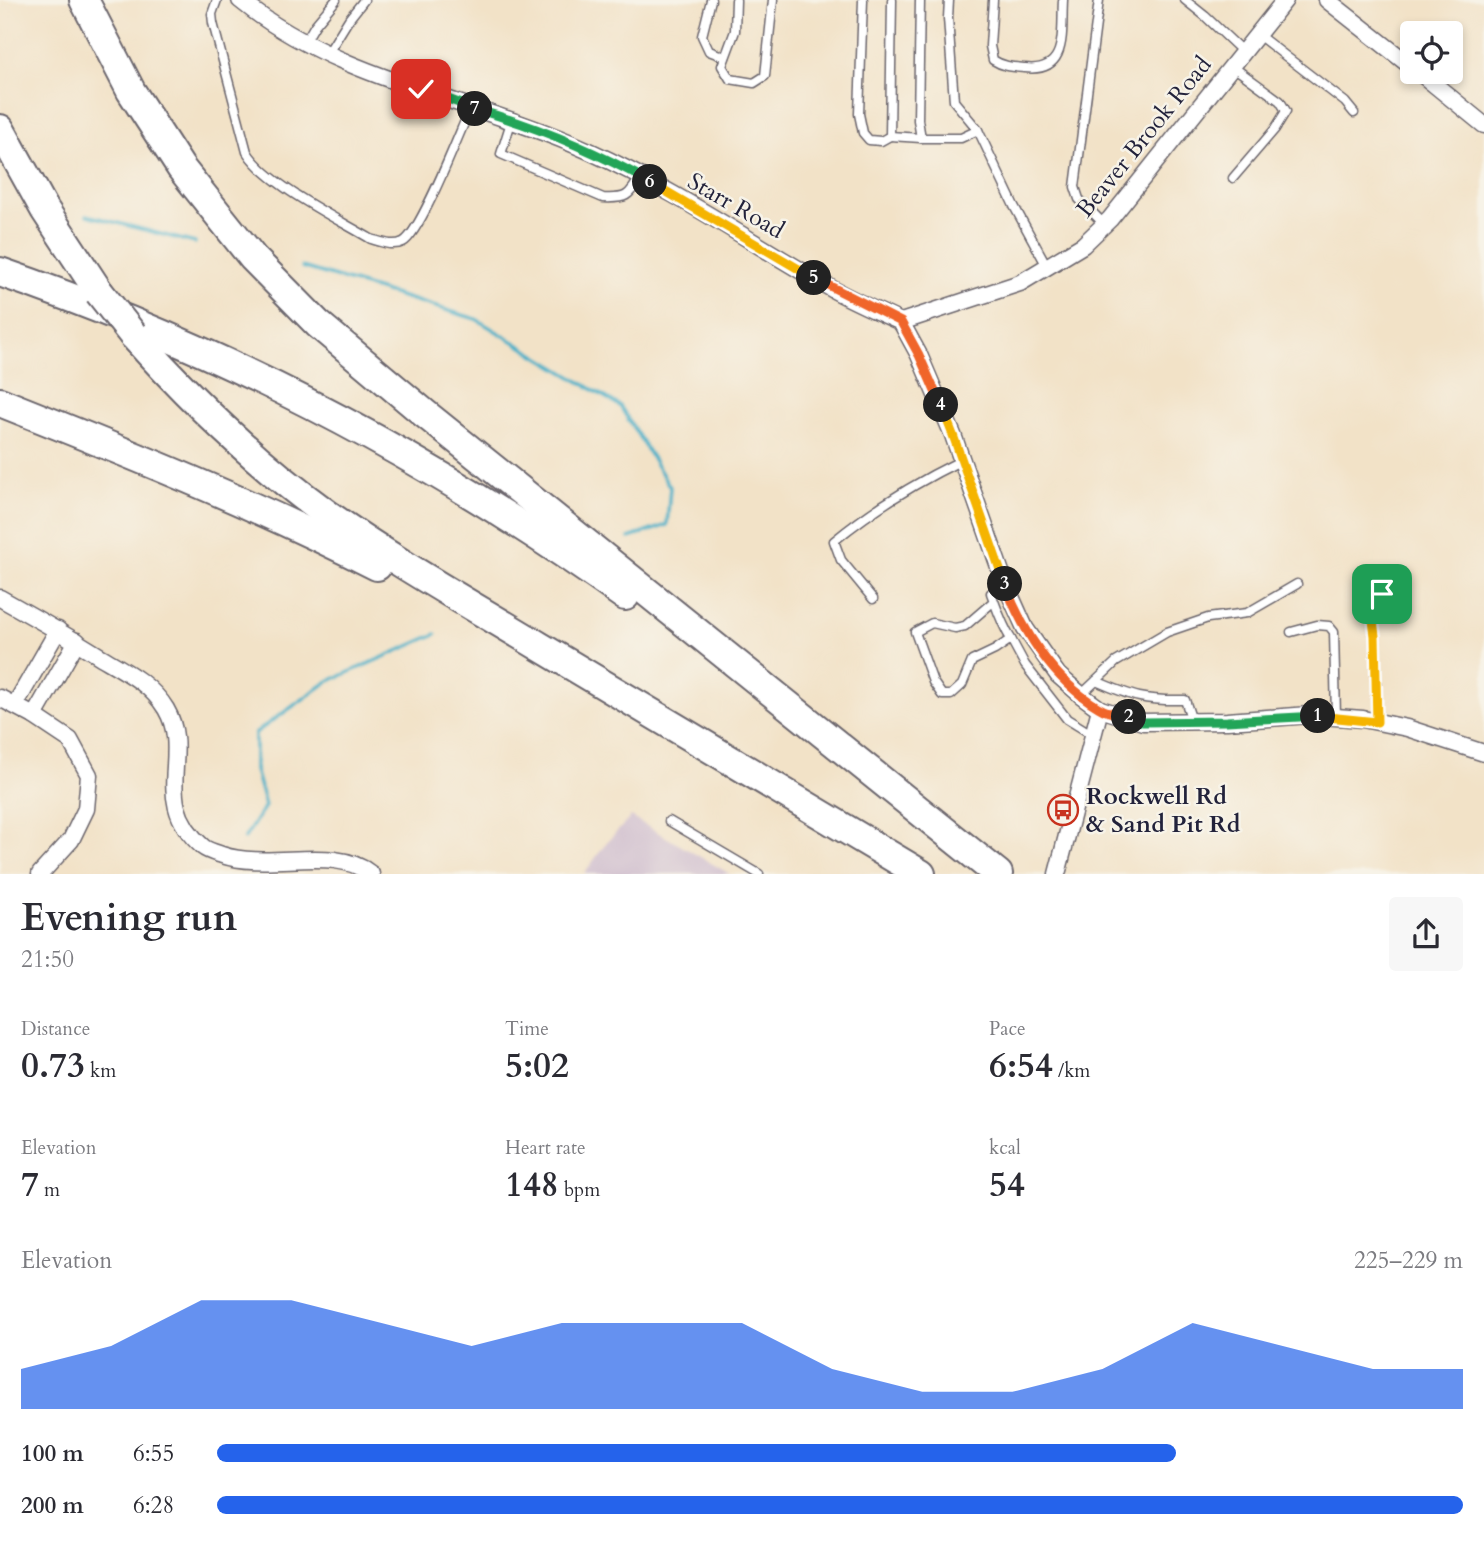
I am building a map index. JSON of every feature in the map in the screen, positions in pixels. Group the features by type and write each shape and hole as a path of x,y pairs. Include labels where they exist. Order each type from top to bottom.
{"highway":[{"path":"84,0 131,91 195,187 253,258 318,324 998,874"},
{"path":"0,129 57,230 99,292 133,335 211,418 254,457 317,507 384,552 605,687 921,874"},
{"path":"0,272 111,313 239,367 363,432 475,496 631,601 823,752 998,874"},
{"path":"0,404 174,472 311,533 605,687"}],"street":[{"name":"Starr Road","path":"240,0 290,34 328,53 384,76 512,119 592,152 640,177 837,292 901,322"},
{"name":"Beaver Brook Road","path":"901,322 1020,283 1083,245 1104,224 1285,0"},
{"path":"1327,0 1400,58"},
{"path":"1434,84 1484,125"},
{"path":"901,322 919,355 962,460 1004,581 1025,628 1058,674 1081,695 1100,709 1143,722 1227,721 1309,715 1336,717 1408,728 1484,754"},
{"path":"0,598 58,630 153,691 167,711 175,737 176,810 188,832 206,849 233,859 272,868 336,858 362,866 372,874"},
{"path":"15,705 58,630"},
{"path":"34,716 77,642"},
{"path":"0,698 70,740 89,775 86,809 71,840 40,874"},
{"path":"1057,874 1100,709"}],"lane":[{"path":"217,0 212,14 213,23 247,152 255,165 272,179 372,239 388,244 400,244 410,237 471,107"},
{"path":"328,53 364,0"},
{"path":"711,0 702,36 709,51 725,57"},
{"path":"736,0 735,31 722,66 730,79 754,83 765,76 773,0"},
{"path":"863,0 859,114 863,133 869,140 881,141 890,136 961,138 978,130"},
{"path":"890,136 892,0"},
{"path":"920,0 918,120 921,138"},
{"path":"949,0 954,101 978,130 1014,206 1048,268"},
{"path":"993,0 990,46 993,60 1003,66 1037,69 1050,65 1060,54 1063,0"},
{"path":"1100,0 1074,187 1079,199 1104,224"},
{"path":"1185,0 1242,52"},
{"path":"305,42 333,1"},
{"path":"1257,34 1345,102 1354,113"},
{"path":"1232,66 1280,102 1286,111 1275,130 1233,178"},
{"path":"512,119 501,154 603,198 621,199 631,193 640,177"},
{"path":"873,599 841,560 834,541 861,518 900,496 923,479 962,460"},
{"path":"1004,581 991,593 1004,628 1025,665 1067,719 1093,735"},
{"path":"1081,695 1115,662 1167,632 1208,618 1247,613 1297,584"},
{"path":"1377,722 1372,612 1374,604 1382,594"},
{"path":"994,601 965,626 932,624 915,632 933,682 942,695 951,695 962,685 972,661 1012,639"},
{"path":"1291,632 1317,625 1329,626 1334,632 1336,717"},
{"path":"1096,681 1130,696 1153,701 1185,700 1192,721"},
{"path":"669,821 759,874"}],"shaded area":[{"path":"631,817 730,874 584,874 607,842"}],"waterway":[{"path":"87,215 195,243"},
{"path":"302,267 476,319 620,406 670,487 667,525 629,538"},
{"path":"244,839 265,806 255,770 255,733 327,682 436,634"}],"place":[{"name":"Rockwell Rd & Sand Pit Rd","path":"1063,810"}],"route":[{"path":"421,89 512,119 592,152 640,177 837,292 901,322 919,355 953,435 996,560 1025,628 1058,674 1075,691 1100,709 1143,722 1227,721 1309,715 1377,722 1372,612 1374,604 1382,594"}]}
